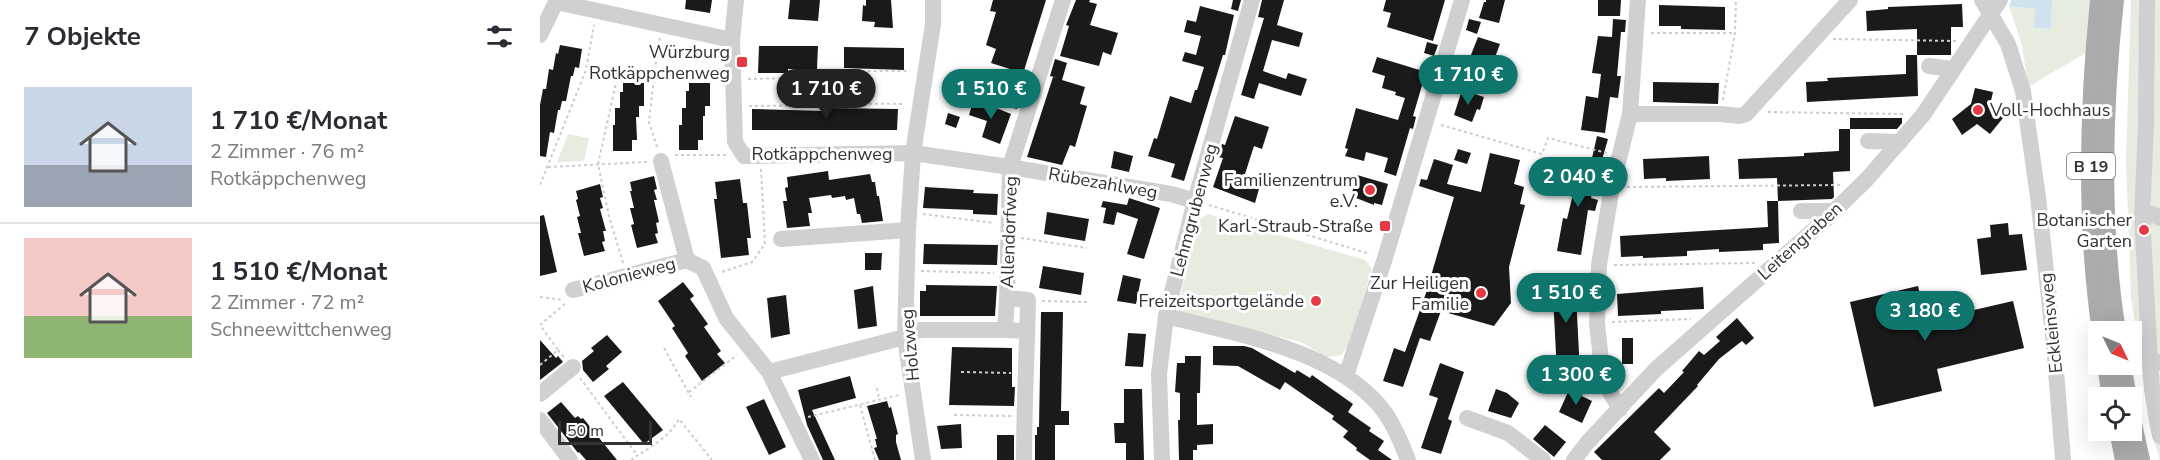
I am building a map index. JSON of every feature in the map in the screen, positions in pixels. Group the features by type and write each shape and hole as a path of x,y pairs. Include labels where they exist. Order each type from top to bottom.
{"main road":[{"name":"B 19","path":"2100,0 2091,105 2091,172 2094,257 2101,321"},
{"name":"B 19","path":"2114,0 2108,65 2105,152 2108,260 2115,321"},
{"path":"2121,441 2125,460"},
{"path":"2136,441 2140,460"}],"street":[{"name":"Rotkäppchenweg","path":"736,0 732,39 735,142 752,156 913,153"},
{"name":"Holzweg","path":"923,460 905,337 913,153 933,24 933,0"},
{"path":"1010,167 1063,0"},
{"name":"Lehmgrubenweg","path":"1162,460 1159,374 1166,316 1195,201 1252,0"},
{"path":"1346,376 1385,258 1462,0"},
{"path":"1620,409 1603,380 1598,323 1599,265 1612,187 1629,114 1638,0"},
{"path":"1629,114 1739,116 1750,111 1850,0"},
{"path":"2147,0 2153,129 2142,216 2155,362 2152,389 2160,436"},
{"path":"540,35 556,1 732,39"},
{"name":"Leitengraben","path":"1574,460 1656,369 1853,193 1917,121 1968,46 1991,5"},
{"name":"Eckleinsweg","path":"1991,5 2008,44 2023,91 2050,312 2063,460"},
{"path":"1929,66 1952,69"},
{"path":"1868,141 1899,142"},
{"name":"Rübezahlweg","path":"913,153 1171,194 1195,201"},
{"path":"661,161 687,260"},
{"name":"Allendorfweg","path":"1005,330 1010,167"},
{"path":"1801,211 1835,211"},
{"path":"2142,216 2153,214 2160,218"},
{"path":"773,242 908,230"},
{"name":"Kolonieweg","path":"573,291 687,260 703,268 726,318 769,372 812,460"},
{"name":"Allendorfweg","path":"1007,298 1028,300 1024,460"},
{"path":"1166,316 1278,344 1346,376 1365,391 1385,414 1401,440 1408,460"},
{"path":"769,372 905,337 920,330 1027,331"},
{"path":"540,394 573,367"},
{"path":"1467,418 1508,433 1544,460"},
{"path":"540,420 570,460"}],"path":[{"path":"1720,114 1735,33 1736,0"},
{"path":"540,185 586,70 597,10"},
{"path":"661,161 649,122 662,25"},
{"path":"1637,33 1735,33"},
{"path":"1819,33 1831,39 1959,41 1968,46"},
{"path":"847,70 847,103"},
{"path":"733,79 788,78 847,70 926,72"},
{"path":"626,276 609,216 598,164 618,74 624,71 654,72"},
{"path":"734,106 921,104"},
{"path":"1750,111 1909,114 1917,121"},
{"path":"1426,121 1542,154 1548,138 1620,156"},
{"path":"548,167 661,161 678,154 752,156 773,242 752,262 708,277"},
{"path":"1612,187 1845,185 1853,193"},
{"path":"1195,201 1385,258"},
{"path":"909,212 1087,248"},
{"path":"1599,265 1757,262 1766,273"},
{"path":"907,271 1008,273"},
{"path":"540,297 568,301 540,325 637,455"},
{"path":"1028,300 1087,302"},
{"path":"1598,323 1691,319 1701,330"},
{"path":"689,392 748,346"},
{"path":"664,348 691,397"},
{"path":"540,366 558,350"},
{"path":"961,372 1026,374"},
{"path":"877,388 879,399"},
{"path":"793,421 913,391"},
{"path":"860,405 875,460"},
{"path":"954,415 1024,416"},
{"path":"631,460 668,433 679,419 712,460"}],"shaded area":[{"path":"2052,0 2092,0 2087,52 2028,87 2022,45 2009,6 2036,9 2051,29"},
{"name":"Botanischer Garten","path":"2131,0 2160,0 2160,460 2149,425 2142,375 2142,321 2134,321 2131,297 2126,162"},
{"path":"568,134 589,138 584,161 557,162"},
{"path":"1208,214 1365,260 1372,269 1348,346 1341,355 1326,357 1301,342 1179,314 1178,306 1199,220"}],"water":[{"path":"2011,0 2052,0 2051,29 2033,27 2036,9 2009,6"}],"building":[{"path":"686,0 712,0 710,13 685,9"},
{"path":"790,0 820,0 818,21 788,19"},
{"path":"866,0 891,0 893,28 874,27 875,22 862,21 863,5 866,6"},
{"path":"993,0 1046,0 1017,93 1006,89 1013,70 991,63 996,49 986,45 996,12 990,11"},
{"path":"1076,0 1090,0 1089,2 1097,4 1090,25 1118,33 1111,55 1103,52 1099,66 1060,56 1069,26 1066,25"},
{"path":"1233,0 1241,0 1238,11 1231,9"},
{"path":"1262,0 1284,0 1277,25 1303,33 1299,47 1272,40 1263,71 1286,79 1288,73 1307,79 1301,96 1259,83 1254,99 1241,95 1264,18 1258,17"},
{"path":"1386,0 1445,0 1433,41 1387,27 1391,13 1383,11"},
{"path":"1486,0 1505,0 1499,23 1479,18"},
{"path":"1598,0 1621,0 1620,16 1598,16"},
{"path":"1962,4 1963,27 1951,27 1951,55 1917,55 1917,29 1867,31 1866,11 1888,9 1888,7"},
{"path":"1659,5 1725,7 1725,30 1659,26"},
{"path":"1200,6 1234,15 1225,55 1223,55 1184,181 1171,177 1175,164 1148,156 1154,138 1157,139 1170,96 1191,103 1195,90 1197,90 1204,67 1182,61 1185,52 1196,55 1201,36 1184,32 1187,20 1196,22"},
{"path":"1469,19 1481,22 1477,34 1466,30"},
{"path":"1613,19 1626,20 1625,32 1621,32 1617,76 1621,76 1618,98 1610,97 1605,133 1581,130 1586,96 1598,98 1601,74 1592,73 1598,36 1612,37"},
{"path":"1478,37 1500,44 1494,60 1491,59 1485,77 1465,70"},
{"path":"1427,42 1438,45 1434,56 1424,53"},
{"path":"560,45 582,49 579,68 575,67 566,101 562,101 560,110 558,110 554,133 550,132 546,157 540,156 540,105 543,89 546,89 549,69 553,70"},
{"path":"759,46 818,46 817,69 788,69 788,73 758,73"},
{"path":"844,47 904,48 904,70 844,68"},
{"path":"1906,55 1917,55 1918,96 1807,102 1806,82 1828,81 1827,78 1906,74"},
{"path":"1377,57 1426,72 1413,116 1416,117 1413,129 1410,128 1396,176 1384,172 1388,158 1366,152 1364,161 1345,156 1356,108 1398,120 1405,98 1395,95 1396,92 1382,88 1385,76 1372,72"},
{"path":"1055,59 1067,63 1062,80 1085,87 1080,104 1087,106 1075,147 1070,145 1062,165 1027,157 1053,77 1058,78 1050,76"},
{"path":"1453,77 1464,80 1460,92 1449,89"},
{"path":"1653,82 1719,83 1718,104 1653,102"},
{"path":"623,83 644,83 644,106 639,106 639,117 636,117 637,140 632,140 632,151 613,151 615,108 620,108 620,92 623,92"},
{"path":"689,83 710,83 710,106 705,106 703,140 698,140 698,150 679,150 679,125 682,125 682,108 686,108 686,91 689,91"},
{"name":"Voll-Hochhaus","path":"1975,88 1993,92 1990,105 2003,115 2003,118 1990,134 1977,124 1962,135 1952,119 1971,104"},
{"path":"1462,90 1484,97 1480,110 1477,109 1472,122 1454,115"},
{"path":"1013,97 1020,99 1017,109 1009,107"},
{"path":"974,99 1011,114 1000,144 982,137 987,121 969,115"},
{"path":"825,108 898,109 897,130 752,130 752,109 825,111"},
{"path":"948,113 960,117 956,128 945,124"},
{"path":"1235,116 1269,127 1262,149 1254,146 1245,174 1252,176 1249,186 1259,189 1255,203 1213,187 1223,158 1218,157 1222,144 1225,145"},
{"path":"1850,118 1902,118 1902,123 1897,129 1850,129"},
{"path":"1839,129 1850,129 1850,171 1833,172 1834,197 1832,199 1778,201 1777,178 1739,179 1738,159 1804,156 1804,153 1839,151"},
{"path":"1597,136 1608,139 1602,160 1592,158"},
{"path":"1458,149 1471,153 1467,164 1454,160"},
{"path":"1114,151 1133,156 1129,172 1111,168"},
{"path":"1490,153 1520,160 1514,184 1524,187 1520,204 1525,205 1509,267 1511,303 1494,326 1441,311 1430,341 1420,338 1403,387 1383,381 1394,348 1405,352 1426,293 1454,197 1419,186 1421,179 1427,180 1434,159 1453,165 1447,184 1481,192"},
{"path":"1709,156 1710,179 1666,181 1666,178 1644,179 1643,159"},
{"path":"1575,160 1598,165 1591,198 1598,200 1595,211 1588,210 1581,255 1557,251 1563,218 1567,219 1573,194 1568,193"},
{"path":"828,171 829,180 870,174 872,182 875,182 877,196 879,196 883,221 862,223 860,214 857,214 854,198 846,200 845,196 832,198 831,195 809,198 812,213 808,213 810,226 787,228 783,201 787,201 785,188 788,187 787,177"},
{"name":"Familienzentrum e.V.","path":"1357,175 1388,184 1382,205 1374,203 1374,205 1351,196"},
{"path":"654,176 657,200 654,200 659,222 656,223 658,233 655,234 658,243 637,248 631,225 634,224 630,208 634,208 630,182"},
{"path":"740,179 743,203 747,203 751,238 747,238 749,255 721,258 714,199 717,199 715,182"},
{"path":"600,184 603,208 600,209 606,231 603,231 605,241 602,242 605,251 584,256 578,233 581,233 577,217 580,216 576,191"},
{"path":"925,187 998,194 997,215 973,214 973,210 923,208"},
{"path":"1129,198 1160,208 1144,259 1127,254 1138,219 1117,212 1114,225 1103,223 1106,208 1101,207 1103,201 1127,205"},
{"path":"1767,201 1778,201 1779,243 1763,244 1763,250 1719,252 1719,249 1687,251 1687,256 1621,257 1620,236 1768,227"},
{"path":"1047,212 1089,219 1085,241 1044,234"},
{"path":"544,215 557,272 540,276 540,216"},
{"path":"2008,223 2009,235 2022,234 2027,270 1981,275 1977,239 1991,237 1990,225"},
{"path":"924,244 998,245 997,265 923,264"},
{"path":"865,253 882,253 881,270 865,270"},
{"path":"1043,266 1084,273 1081,295 1039,288"},
{"path":"1123,275 1141,279 1136,304 1117,301"},
{"path":"1575,275 1580,373 1557,373 1552,276"},
{"path":"683,282 694,296 690,299 708,324 704,327 721,351 717,354 725,363 702,381 685,356 688,353 672,328 675,326 658,301"},
{"path":"926,285 997,286 995,316 920,316 920,291 926,291"},
{"path":"873,286 877,326 858,329 854,290"},
{"path":"1918,286 1926,321 2013,301 2024,348 1937,369 1942,391 1874,407 1850,302"},
{"path":"1703,287 1704,309 1618,316 1617,294"},
{"path":"786,295 790,334 771,338 767,298"},
{"path":"1041,312 1063,312 1061,411 1069,411 1069,425 1055,425 1055,460 1035,460 1035,435 1039,427"},
{"path":"1737,318 1754,338 1746,345 1742,341 1719,359 1698,386 1654,432 1671,449 1660,460 1602,460 1594,452 1659,388 1664,393 1684,372 1682,371 1699,351 1704,355 1720,341 1716,337"},
{"path":"1128,333 1146,334 1143,367 1125,366"},
{"path":"607,335 622,352 606,366 609,369 593,382 583,370 582,361 594,351 591,348"},
{"path":"1622,338 1633,338 1633,364 1622,364"},
{"path":"540,340 556,358 558,356 563,362 540,380"},
{"path":"1213,346 1252,348 1295,373 1297,370 1310,378 1312,375 1353,404 1348,412 1371,428 1369,431 1384,441 1378,450 1392,460 1370,460 1356,450 1357,448 1343,437 1348,431 1332,419 1334,416 1285,382 1280,390 1238,366 1213,365"},
{"path":"952,347 1012,348 1014,406 949,405"},
{"path":"1185,356 1201,356 1200,393 1197,393 1197,425 1213,424 1213,444 1197,445 1197,450 1193,450 1193,460 1179,460 1180,393 1175,392 1177,363 1185,363"},
{"path":"1440,363 1464,372 1448,419 1452,421 1441,454 1421,448 1438,398 1429,395"},
{"path":"850,376 856,398 812,410 835,460 823,460 807,425 798,390"},
{"path":"623,382 663,430 644,444 604,396"},
{"path":"1124,389 1142,389 1144,460 1126,460 1126,443 1115,443 1114,423 1124,423"},
{"path":"1496,389 1507,393 1519,403 1511,418 1488,411"},
{"path":"1569,390 1592,401 1582,423 1559,412"},
{"path":"764,399 786,447 769,455 746,407"},
{"path":"887,401 889,408 891,407 898,434 896,442 901,460 879,460 874,448 877,447 875,439 877,439 867,406"},
{"path":"561,402 575,418 578,416 583,418 617,460 586,460 578,453 547,413"},
{"path":"961,424 962,448 941,449 937,426"},
{"path":"1545,425 1566,442 1554,457 1533,439"},
{"path":"997,435 1014,435 1014,460 997,460"}],"place":[{"name":"Würzburg Rotkäppchenweg","path":"742,62"},
{"name":"Voll-Hochhaus","path":"1978,110"},
{"name":"Familienzentrum e.V.","path":"1370,190"},
{"name":"Karl-Straub-Straße","path":"1385,226"},
{"name":"Botanischer Garten","path":"2144,230"},
{"name":"Zur Heiligen Familie","path":"1481,293"},
{"name":"Freizeitsportgelände","path":"1316,301"}]}
